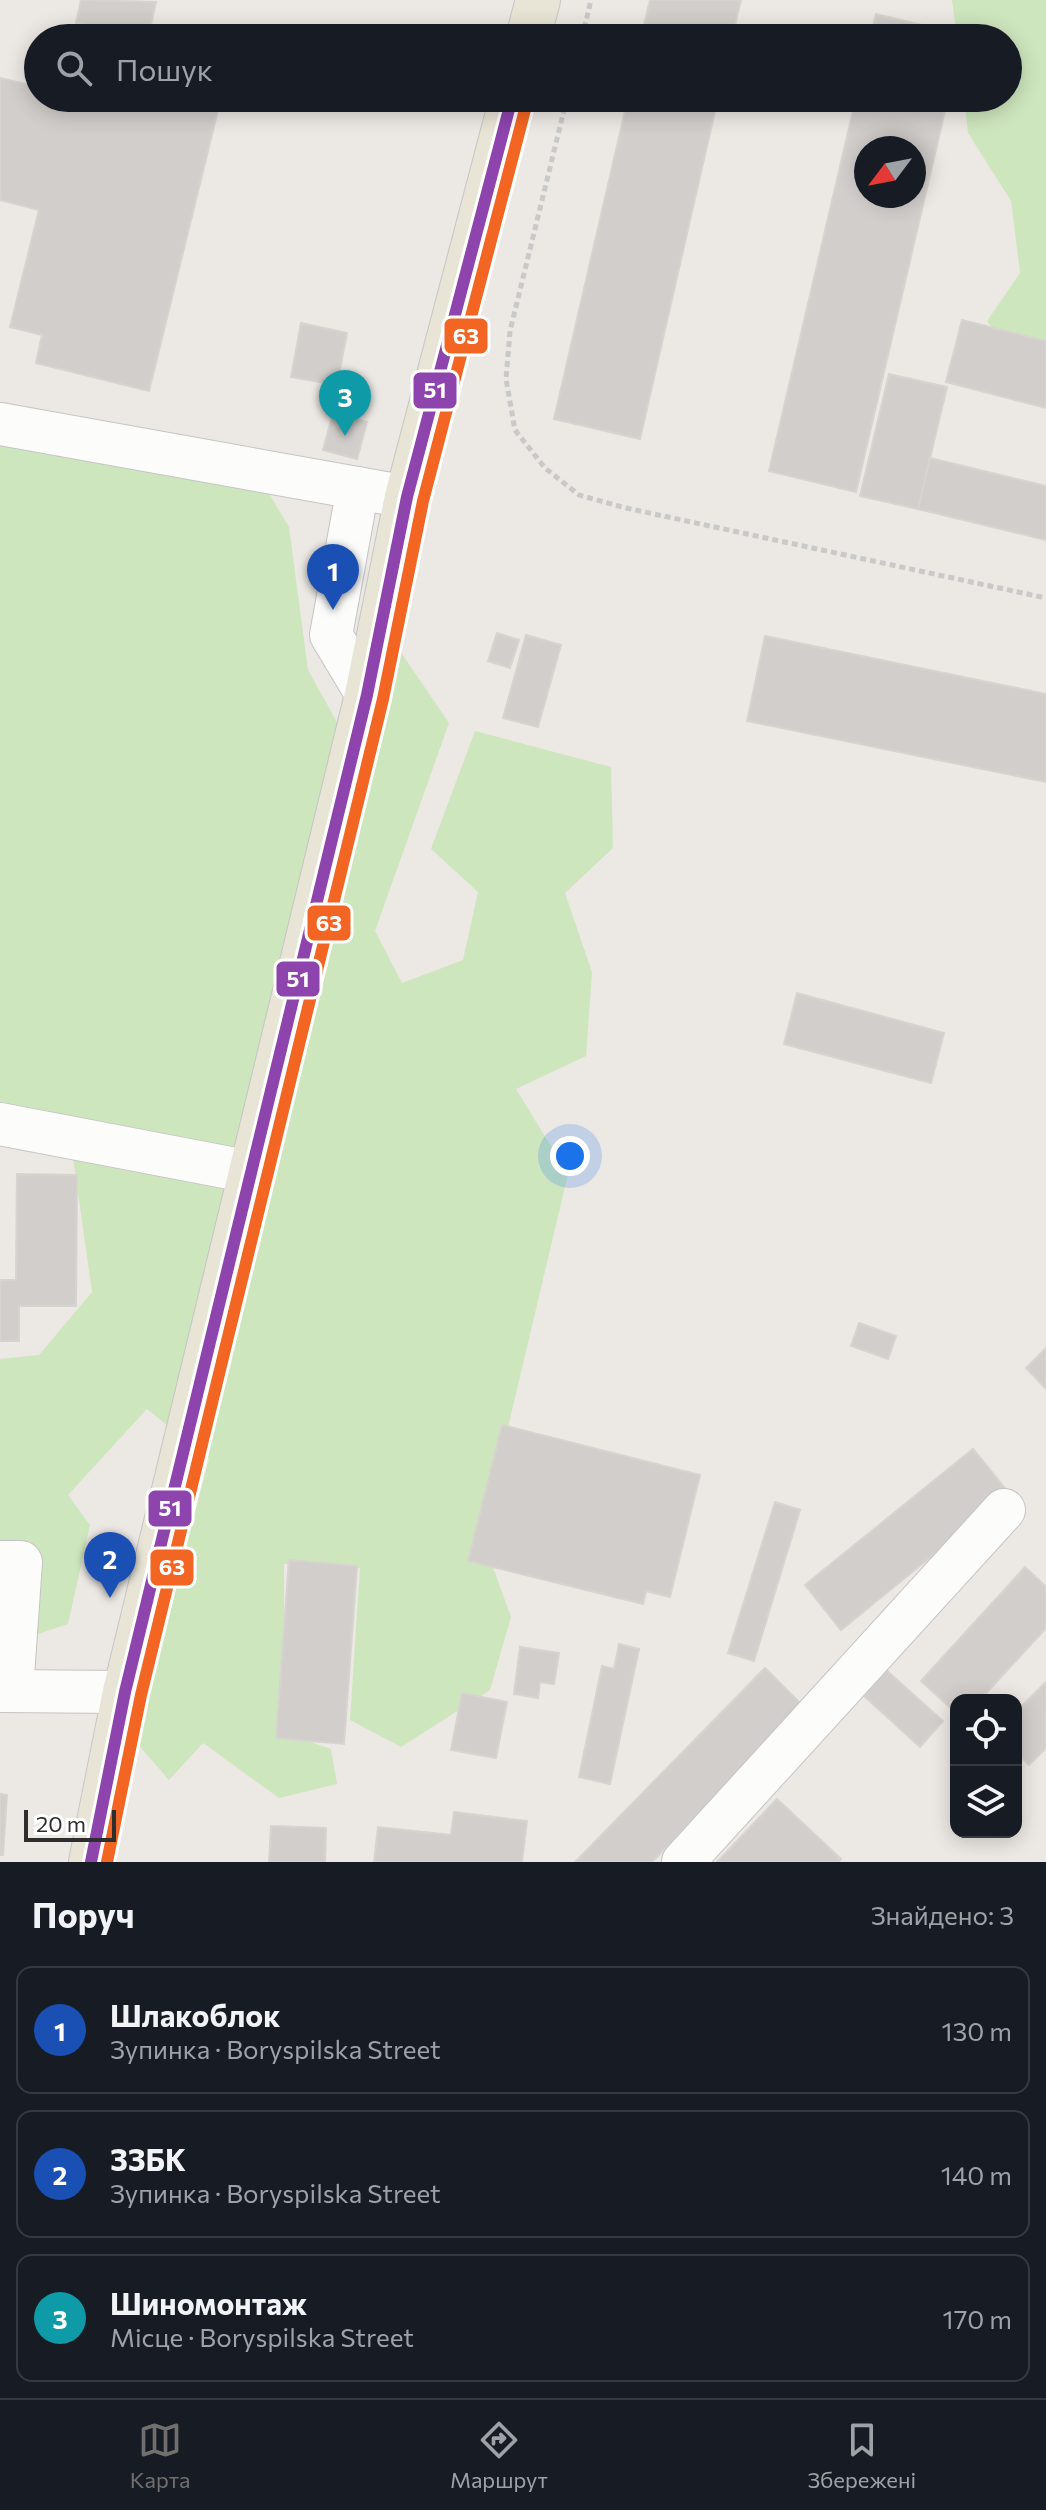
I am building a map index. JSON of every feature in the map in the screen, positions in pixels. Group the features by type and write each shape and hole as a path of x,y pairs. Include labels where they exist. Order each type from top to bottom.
{"main road":[{"path":"532,24 538,0"},
{"path":"91,1862 125,1692 367,695 407,497 508,112"}],"street":[{"path":"0,424 407,497"},
{"path":"358,488 331,635 367,695"},
{"path":"0,1124 251,1172"},
{"path":"683,1862 1004,1510"},
{"path":"0,1562 21,1562 6,1691 125,1692"}],"path":[{"path":"585,24 591,0"},
{"path":"564,112 510,331 506,379 515,430 545,468 579,495 626,508 1046,598"}],"green space":[{"path":"952,0 1046,0 1046,354 1010,351 987,321 1020,273 1011,201 968,133 966,112 1022,112 1022,24 955,24"},
{"path":"0,434 261,480 289,527 308,670 348,742 400,651 449,723 375,931 402,983 463,960 478,892 431,849 475,731 611,767 613,848 565,893 592,972 586,1056 516,1089 568,1174 482,1537 511,1617 490,1690 401,1747 350,1720 360,1568 284,1564 284,1733 331,1749 337,1784 279,1798 203,1743 169,1780 135,1741 209,1459 147,1409 68,1495 90,1525 68,1624 35,1635 0,1591 0,1359 39,1355 92,1292 68,1122 0,1115"}],"building":[{"path":"81,0 156,2 151,24 76,23"},
{"path":"650,0 741,0 735,24 644,24"},
{"path":"876,14 917,24 874,24"},
{"path":"0,78 24,84 24,112 218,112 149,391 36,363 42,335 10,327 39,210 0,200"},
{"path":"625,112 715,112 640,439 554,419"},
{"path":"853,112 945,112 926,192 926,136 854,136 854,208 922,208 856,492 769,471"},
{"path":"962,320 1046,341 1046,408 946,382"},
{"path":"301,323 347,333 337,385 291,377"},
{"path":"889,374 947,387 918,509 860,496"},
{"path":"333,413 367,422 357,459 323,450"},
{"path":"930,458 1046,486 1046,540 918,509"},
{"path":"497,633 519,640 510,668 488,661"},
{"path":"526,635 561,645 538,727 503,718"},
{"path":"765,636 1046,694 1046,782 747,721"},
{"path":"797,993 944,1033 931,1083 784,1044"},
{"path":"17,1174 77,1175 76,1306 19,1306 19,1341 0,1341 0,1280 16,1280"},
{"path":"859,1323 896,1336 888,1359 851,1346"},
{"path":"1046,1348 1046,1389 1026,1368"},
{"path":"502,1425 700,1475 670,1597 646,1591 643,1604 468,1561"},
{"path":"973,1449 1009,1493 841,1630 805,1585"},
{"path":"775,1502 800,1510 754,1661 728,1653"},
{"path":"289,1560 357,1566 344,1744 276,1738"},
{"path":"1025,1567 1046,1587 1046,1628 986,1694 950,1694 950,1708 921,1681"},
{"path":"619,1644 639,1649 610,1784 579,1777 602,1666 614,1669"},
{"path":"520,1647 559,1653 554,1684 540,1682 538,1698 514,1694"},
{"path":"765,1668 804,1707 652,1862 575,1862"},
{"path":"886,1670 943,1721 920,1747 864,1696"},
{"path":"1046,1682 1046,1748 1029,1765 1022,1758 1022,1706"},
{"path":"462,1693 507,1702 496,1758 451,1750"},
{"path":"0,1794 7,1795 3,1855 0,1855"},
{"path":"777,1799 841,1859 839,1862 717,1862"},
{"path":"454,1812 527,1821 522,1862 374,1862 378,1827 451,1835"},
{"path":"271,1826 326,1828 325,1862 269,1862"}],"transit line":[{"name":"51","path":"91,1862 125,1692 367,695 407,497 508,112"},
{"name":"63","path":"107,1862 141,1695 383,699 423,501 524,112"}],"place":[{"name":"Шиномонтаж","path":"345,436"},
{"name":"Шлакоблок","path":"333,610"},
{"name":"ЗЗБК","path":"110,1598"}]}
